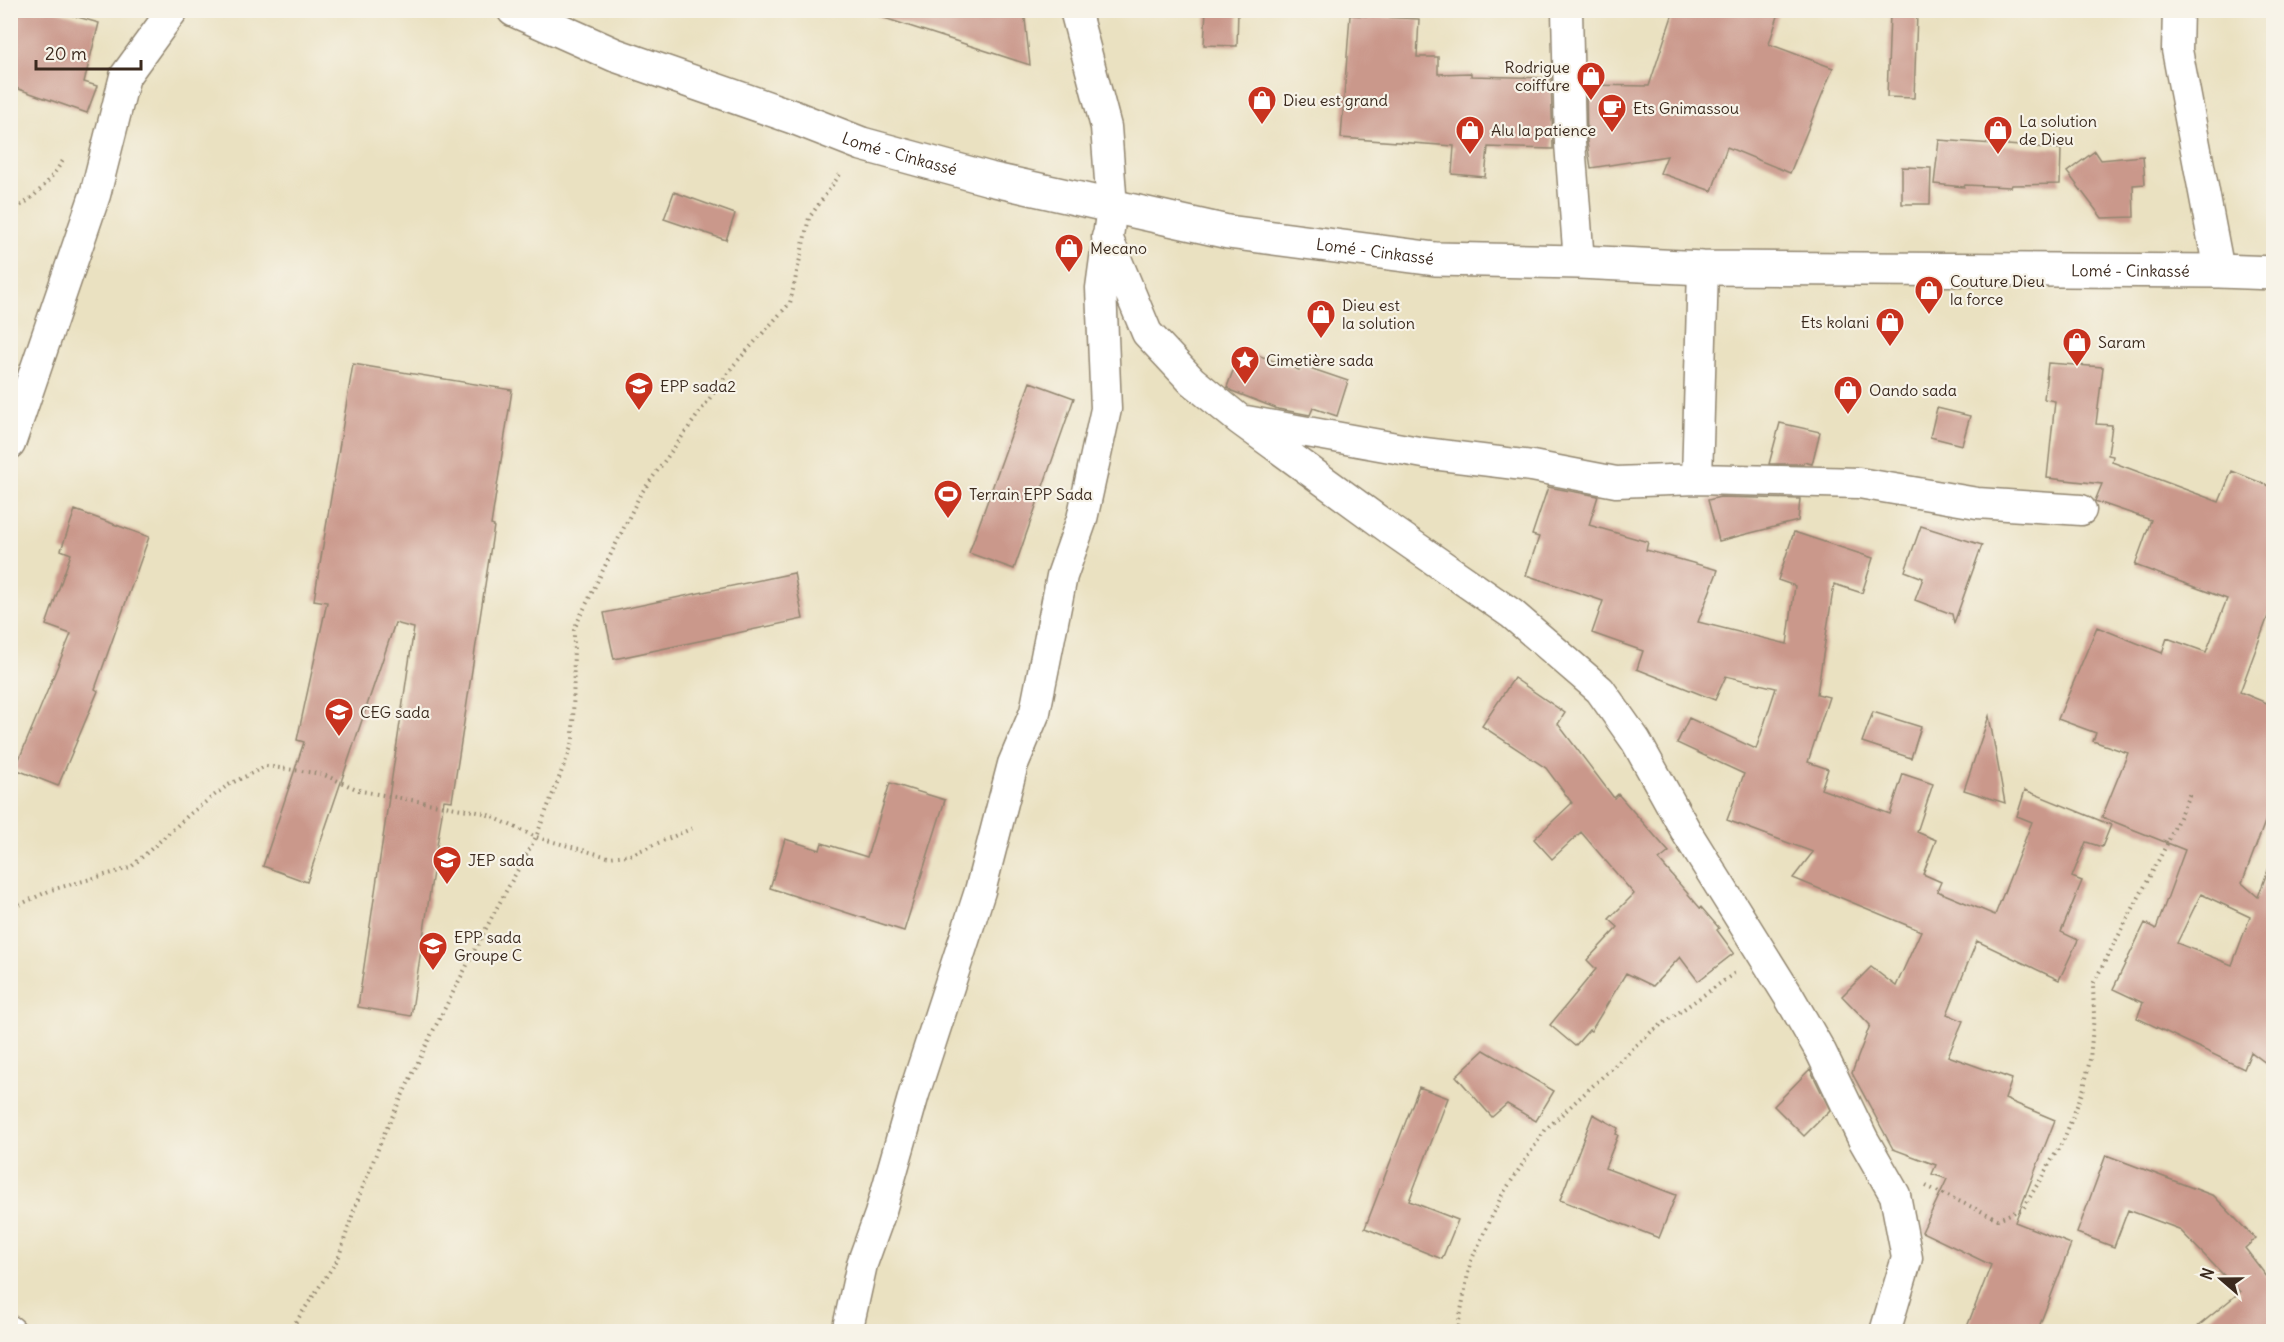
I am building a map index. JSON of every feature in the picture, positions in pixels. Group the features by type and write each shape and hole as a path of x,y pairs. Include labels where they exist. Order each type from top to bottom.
{"highway":[{"name":"Lomé - Cinkassé","path":"514,10 615,55 793,117 862,144 990,179 1110,222 1228,232 1435,259 1579,262 1703,268 2274,273"}],"street":[{"path":"10,444 95,195 125,76 173,10"},
{"path":"847,1332 862,1264 880,1214 914,1094 980,891 1013,764 1035,712 1062,576 1082,519 1106,409 1101,288 1110,222 1106,128 1075,10"},
{"path":"1567,10 1570,143 1579,262"},
{"path":"2178,10 2177,50 2219,271"},
{"path":"1110,222 1147,333 1191,381 1240,420 1394,532 1512,614 1600,690 1636,741 1687,833 1821,1052 1863,1139 1895,1195 1907,1258 1884,1332"},
{"path":"1697,479 1703,268"},
{"path":"1240,420 1424,453 1532,466 1616,482 1697,479 1859,483 1977,503 2081,510"}],"path":[{"path":"290,1332 338,1259 355,1207 384,1134 489,923 536,837 573,742 574,629 640,495 733,366 790,303 809,218 862,144"},
{"path":"10,211 23,205 48,182 64,159"},
{"path":"10,912 19,905 51,890 130,868 191,813 228,785 266,766 322,774 361,791 484,813 536,837 608,857 630,855 693,828"},
{"path":"1925,1186 1998,1219 2023,1209 2064,1139 2084,1088 2092,1038 2093,984 2167,844 2190,793"},
{"path":"1457,1332 1470,1263 1502,1195 1546,1129 1651,1032 1762,953"}],"building":[{"path":"10,10 53,10 99,23 84,82 97,86 87,113 10,86"},
{"path":"879,10 1024,10 1030,65 878,16"},
{"path":"1206,10 1238,10 1237,46 1204,45"},
{"path":"1674,10 1780,10 1769,44 1833,68 1790,173 1727,147 1712,191 1660,173 1667,156 1591,168 1587,142 1586,85 1649,86"},
{"path":"1890,13 1917,14 1914,98 1887,97"},
{"path":"1350,15 1419,19 1417,57 1438,57 1438,74 1471,73 1471,76 1551,78 1553,149 1488,147 1485,177 1452,174 1454,146 1341,138"},
{"path":"1939,140 2061,149 2060,184 2012,185 2011,187 1965,185 1964,187 1934,184"},
{"path":"2095,151 2101,160 2143,156 2145,184 2133,185 2134,217 2102,218 2067,172"},
{"path":"1902,167 1931,168 1930,204 1902,204"},
{"path":"674,192 735,214 726,240 664,219"},
{"path":"1241,349 1299,370 1301,365 1348,381 1337,416 1313,408 1310,415 1278,409 1232,391 1227,387"},
{"path":"2048,363 2103,367 2096,424 2112,425 2108,455 2113,456 2112,462 2219,502 2232,471 2274,488 2274,600 2240,692 2274,706 2274,798 2242,883 2258,897 2271,862 2274,862 2274,1069 2251,1052 2244,1069 2137,1018 2143,1003 2113,989 2145,923 2156,929 2185,850 2102,817 2128,753 2093,741 2096,733 2058,719 2097,627 2162,653 2167,638 2206,652 2227,599 2135,565 2151,520 2095,501 2102,484 2047,478 2055,401 2044,399","holes":["2201,894 2250,917 2232,965 2177,943"]},
{"path":"353,364 512,390 491,525 494,526 452,801 444,800 411,1016 358,1007 414,628 395,623 307,882 263,866 304,742 297,740 327,602 314,600"},
{"path":"1030,382 1074,398 1014,569 969,553"},
{"path":"1937,408 1970,416 1962,445 1930,437"},
{"path":"1780,423 1820,432 1812,464 1804,462 1803,464 1769,464"},
{"path":"1548,487 1598,496 1589,525 1648,542 1646,550 1718,570 1698,622 1787,644 1795,586 1778,580 1794,532 1873,558 1862,593 1834,584 1817,694 1829,697 1808,762 1828,769 1821,789 1890,814 1903,774 1933,784 1917,832 1936,840 1923,874 1941,882 1937,891 1995,915 2032,822 2017,816 2025,790 2111,825 2102,847 2086,842 2072,877 2082,881 2061,932 2078,940 2059,980 1977,941 1947,1014 1963,1021 1948,1056 2012,1079 2005,1099 2055,1120 2015,1222 2071,1244 2037,1332 1965,1332 1991,1265 1922,1232 1947,1179 1932,1174 1936,1165 1893,1149 1852,1073 1870,1025 1842,996 1871,967 1896,986 1921,931 1793,878 1813,852 1727,820 1744,774 1677,743 1689,718 1756,749 1776,688 1726,676 1715,700 1637,669 1643,651 1592,633 1603,601 1526,575 1539,537 1532,535"},
{"path":"1720,497 1800,499 1798,521 1719,541 1708,500"},
{"path":"75,510 149,537 95,689 98,691 58,786 15,769 71,634 46,625 71,554 61,550"},
{"path":"1921,526 1982,545 1954,623 1952,614 1915,600 1923,578 1905,571"},
{"path":"794,573 803,619 614,659 604,613"},
{"path":"1514,678 1565,713 1558,724 1614,798 1618,794 1669,852 1659,860 1719,928 1717,930 1734,953 1698,981 1680,957 1653,986 1626,973 1591,1031 1589,1030 1575,1046 1550,1025 1596,969 1587,960 1618,927 1609,919 1634,894 1581,832 1552,859 1534,839 1572,803 1546,768 1482,726"},
{"path":"1873,712 1921,727 1911,758 1862,742"},
{"path":"1989,716 2005,803 1964,790"},
{"path":"890,783 945,800 904,931 770,888 785,839 820,850 822,843 867,857"},
{"path":"1484,1050 1554,1091 1536,1121 1507,1104 1492,1117 1456,1076"},
{"path":"1810,1069 1830,1110 1804,1136 1774,1106"},
{"path":"1419,1087 1448,1098 1409,1201 1458,1220 1442,1259 1365,1228"},
{"path":"1593,1114 1618,1128 1616,1134 1618,1135 1605,1168 1676,1195 1659,1238 1560,1200"},
{"path":"2106,1155 2214,1196 2255,1239 2245,1248 2274,1286 2274,1320 2260,1332 2191,1332 2240,1292 2179,1229 2128,1210 2114,1247 2077,1233"}],"place":[{"name":"Rodrigue coiffure","path":"1591,102"},
{"name":"Dieu est grand","path":"1262,126"},
{"name":"Ets Gnimassou","path":"1612,134"},
{"name":"Alu la patience","path":"1470,156"},
{"name":"La solution de Dieu","path":"1998,156"},
{"name":"Mecano","path":"1069,274"},
{"name":"Couture Dieu la force","path":"1929,316"},
{"name":"Dieu est la solution","path":"1321,340"},
{"name":"Ets kolani","path":"1890,348"},
{"name":"Saram","path":"2077,368"},
{"name":"Cimetière sada","path":"1245,386"},
{"name":"EPP sada2","path":"639,412"},
{"name":"Oando sada","path":"1848,416"},
{"name":"Terrain EPP Sada","path":"948,520"},
{"name":"CEG sada","path":"339,738"},
{"name":"JEP sada","path":"447,886"},
{"name":"EPP sada Groupe C","path":"433,972"}]}
